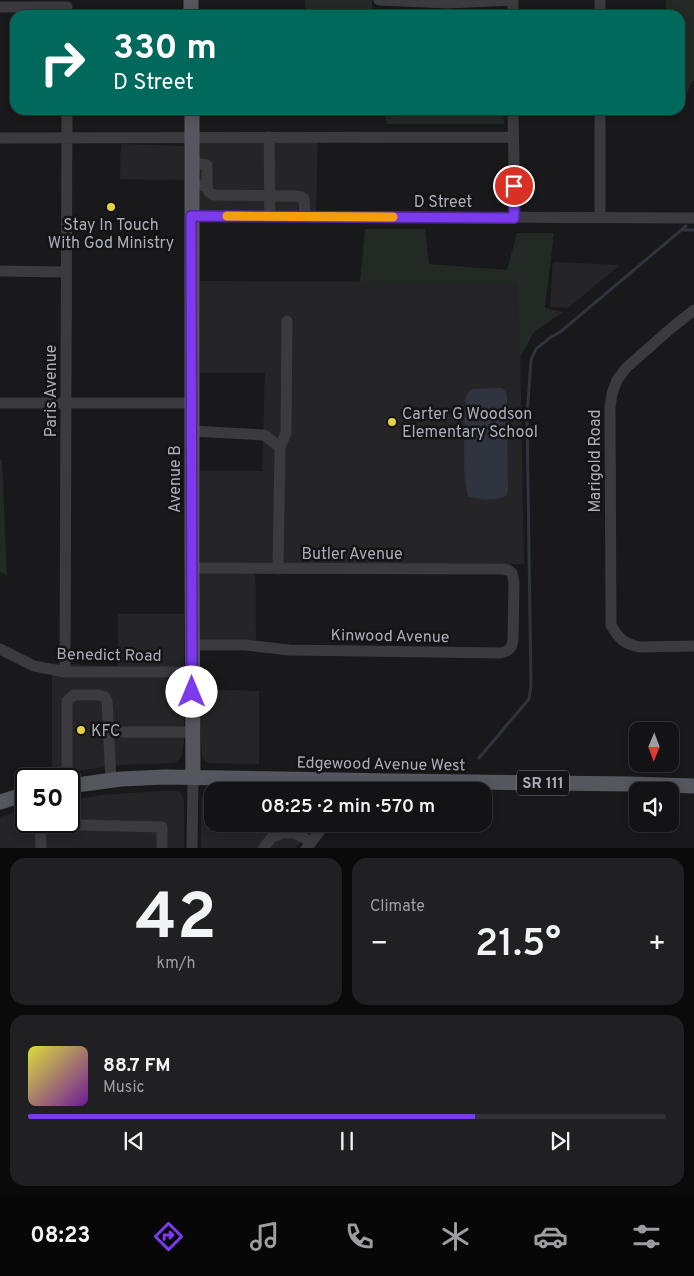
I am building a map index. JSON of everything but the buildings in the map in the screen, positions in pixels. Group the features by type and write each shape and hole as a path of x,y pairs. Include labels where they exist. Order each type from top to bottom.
{"main road":[{"name":"Avenue B","path":"192,115 193,777"},
{"name":"Edgewood Avenue West","path":"80,784 111,780 165,777 193,777 215,782"},
{"name":"Edgewood Avenue West","path":"492,785 630,784 694,786"},
{"path":"0,802 15,797"}],"street":[{"path":"379,0 448,3 513,0"},
{"path":"0,6 67,7"},
{"name":"Paris Avenue","path":"65,672 67,115"},
{"path":"513,115 514,218"},
{"path":"600,115 600,218"},
{"path":"269,137 270,216"},
{"path":"0,138 513,137"},
{"path":"191,162 207,165 207,187 209,192 214,195 302,197 304,199 305,216"},
{"path":"191,185 207,187"},
{"path":"236,195 236,216"},
{"name":"D Street","path":"191,216 694,218"},
{"path":"0,271 66,272"},
{"name":"Marigold Road","path":"694,310 626,368 617,380 610,407 611,625 617,636 625,643 640,647 694,646"},
{"path":"278,569 280,447 286,433 286,321"},
{"path":"0,403 192,403"},
{"path":"192,431 264,435 280,447"},
{"name":"Butler Avenue","path":"192,568 502,569 512,573"},
{"name":"Kinwood Avenue","path":"192,645 245,645 288,650 506,652 510,649 513,640 514,583 512,573"},
{"name":"Benedict Road","path":"0,649 34,666 65,672 192,672"},
{"path":"67,768 67,701 74,696 99,695 105,697 107,701 111,780"},
{"path":"108,732 192,732"},
{"name":"Avenue B","path":"192,848 193,777"},
{"path":"80,824 162,827 162,848"},
{"path":"263,848 277,832"},
{"path":"290,832 309,845 319,832"},
{"path":"40,833 40,848"}],"shaded area":[{"path":"305,0 372,0 373,10 306,10"},
{"path":"666,0 694,0 694,81 685,96 685,10 665,10"},
{"path":"384,115 503,115 504,124 387,124"},
{"path":"199,140 318,140 316,213 199,211"},
{"path":"121,144 184,146 184,180 120,179"},
{"path":"365,229 425,229 429,264 507,270 517,233 554,233 545,308 563,312 534,332 520,357 518,282 360,282"},
{"path":"553,262 620,265 568,308 550,307"},
{"name":"Carter G Woodson Elementary School","path":"200,281 519,282 524,564 255,564 256,640 200,640 200,471 262,471 265,373 200,373"},
{"path":"502,388 506,392 507,397 507,495 493,499 469,497 465,480 465,400 468,392 473,389"},
{"path":"0,460 2,460 7,576 0,572"},
{"path":"118,614 184,614 184,742 180,759 174,763 122,765 80,770 80,768 52,768 52,663 118,667"},
{"path":"200,689 259,691 259,764 210,763 202,758"},
{"path":"158,791 180,792 184,801 184,848 0,848 0,817 15,812 15,833 80,833 80,798"},
{"path":"204,796 204,832 308,832 296,848 201,848 202,797"}],"waterway":[{"path":"479,758 529,699 531,685 527,416 531,360 536,349 559,333 686,226"},
{"path":"682,230 694,230"}],"slow traffic":[{"path":"227,216 393,217"}],"place":[{"name":"Stay In Touch With God Ministry","path":"111,207"},
{"name":"Carter G Woodson Elementary School","path":"392,422"},
{"name":"KFC","path":"81,730"}],"route":[{"path":"192,692 191,216 514,218 514,186"}]}
